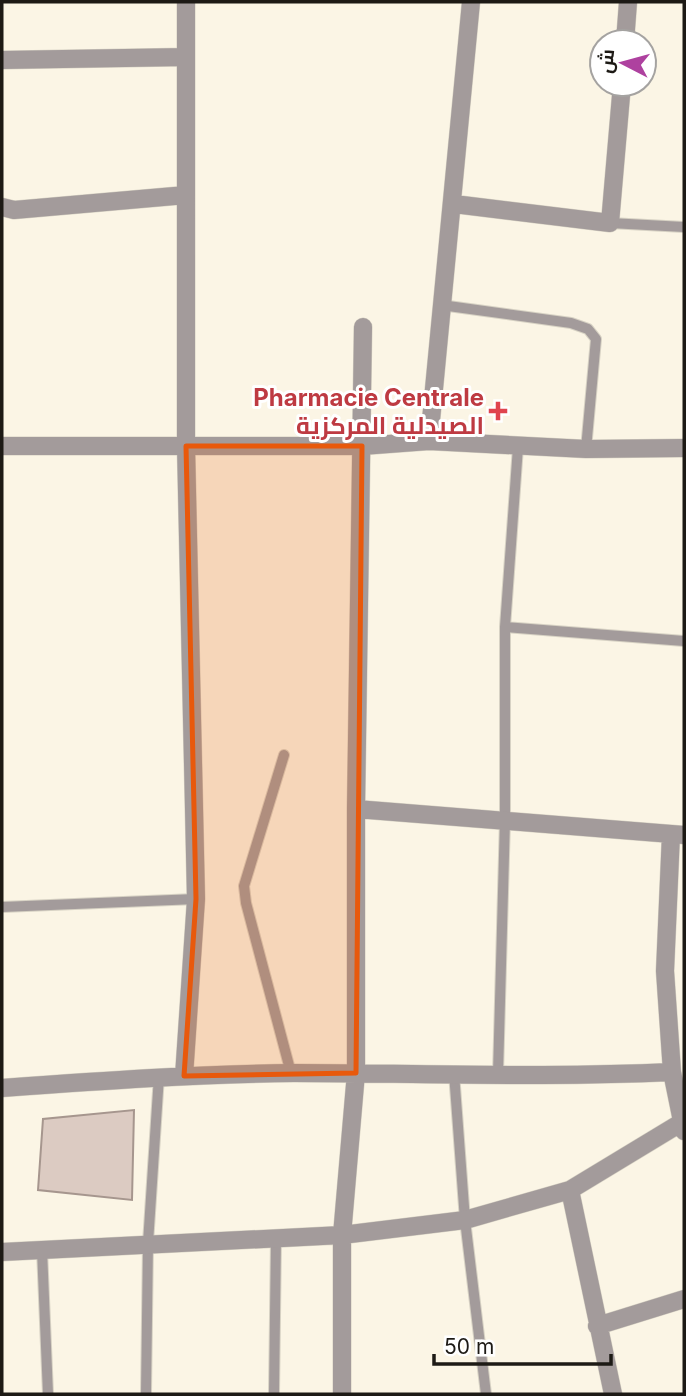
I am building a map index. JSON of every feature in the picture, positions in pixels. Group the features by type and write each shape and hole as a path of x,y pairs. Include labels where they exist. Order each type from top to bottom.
{"street":[{"path":"184,1076 196,899 186,446 186,2"},
{"path":"429,441 441,305 454,204 471,2"},
{"path":"626,28 628,2"},
{"path":"2,60 186,57"},
{"path":"454,204 610,223 621,98"},
{"path":"2,206 14,210 187,195"},
{"path":"342,1394 342,1235 356,1073 356,809 363,327"},
{"path":"2,446 362,446 429,441 586,449 684,448"},
{"path":"2,1252 342,1235 465,1220 570,1190 683,1126 672,1072 665,971 678,834 356,809"},
{"path":"2,1088 159,1076 454,1073 569,1077 672,1072"},
{"path":"570,1190 613,1394"},
{"path":"597,1326 684,1299"}],"lane":[{"path":"610,223 684,227"},
{"path":"441,305 571,323 588,328 596,339 586,449"},
{"path":"498,1074 505,820 505,627 518,447"},
{"path":"505,627 684,641"},
{"path":"284,755 244,886 246,903 291,1073"},
{"path":"2,907 196,899"},
{"path":"454,1073 465,1220 486,1394"},
{"path":"146,1394 148,1243 159,1076"},
{"path":"274,1394 276,1238"},
{"path":"42,1250 48,1394"}],"highlighted area":[{"path":"186,446 362,446 356,1073 184,1076 196,899"}],"building":[{"path":"134,1110 132,1200 38,1190 43,1119"}],"place":[{"name":"Pharmacie Centrale الصيدلية المركزية","path":"498,411"}]}
